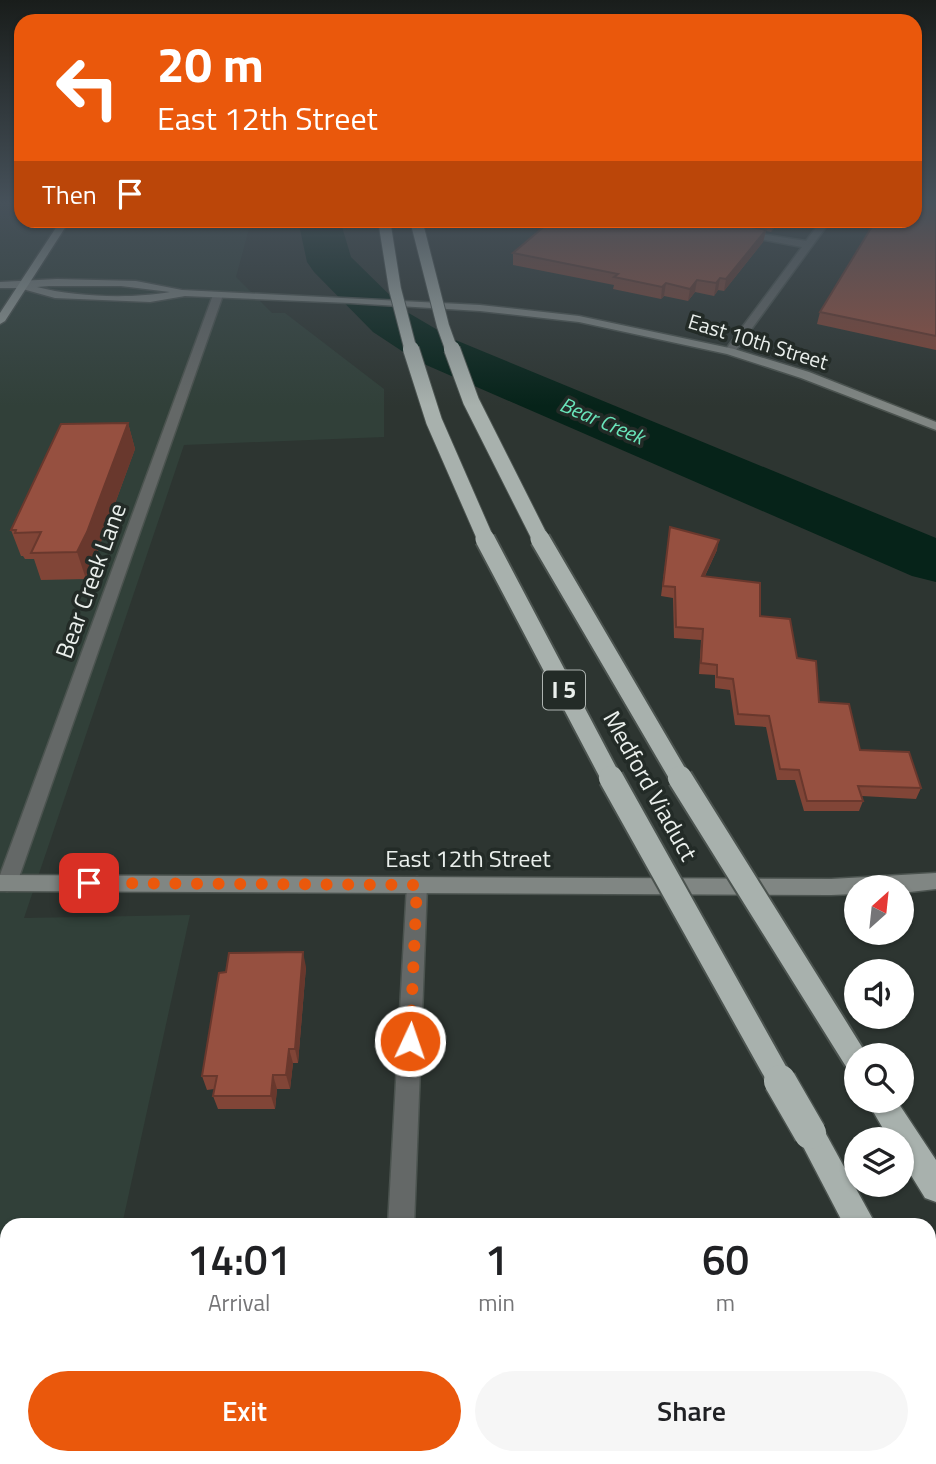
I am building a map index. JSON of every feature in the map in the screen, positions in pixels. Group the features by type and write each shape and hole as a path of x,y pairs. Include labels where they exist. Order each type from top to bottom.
{"highway":[{"name":"Medford Viaduct","path":"390,269 403,329 426,402 496,566 858,1218"},
{"name":"Medford Viaduct","path":"429,269 443,326 471,401 549,556 687,790 845,1043"},
{"path":"888,1113 936,1187"}],"main road":[{"path":"0,321 34,269"}],"street":[{"path":"730,351 792,269"},
{"name":"East 10th Street","path":"0,285 23,286 55,295 150,299 185,293 412,303 531,313 628,328 730,351 805,375 936,426"},
{"name":"Bear Creek Lane","path":"3,883 218,295"},
{"name":"East 12th Street","path":"3,883 831,887 936,881"},
{"path":"401,1218 417,885"}],"shaded area":[{"path":"0,269 238,269 236,277 272,313 285,313 384,389 384,437 184,445 24,918 190,915 124,1218 0,1218"}],"building":[{"path":"595,269 734,269 726,279 720,278 716,283 697,280 690,289 666,283 662,287 614,277 618,274"},
{"path":"846,269 936,269 936,336 820,312"},
{"path":"128,423 77,552 31,553 41,532 15,533 16,530 11,530 61,424"},
{"path":"670,527 719,540 702,576 760,583 760,616 790,619 797,658 816,661 819,702 849,704 860,750 909,752 921,788 858,786 863,801 807,801 799,770 780,769 769,716 738,714 733,679 717,677 717,665 701,663 703,629 676,627 675,587 663,586"},
{"path":"303,952 295,1049 289,1049 286,1075 273,1075 271,1096 213,1096 217,1076 202,1076 219,973 226,972 229,953"}],"waterway":[{"name":"Bear Creek","path":"337,269 390,322 435,350 936,562"}],"route":[{"path":"89,883 417,885 410,1041"}]}
